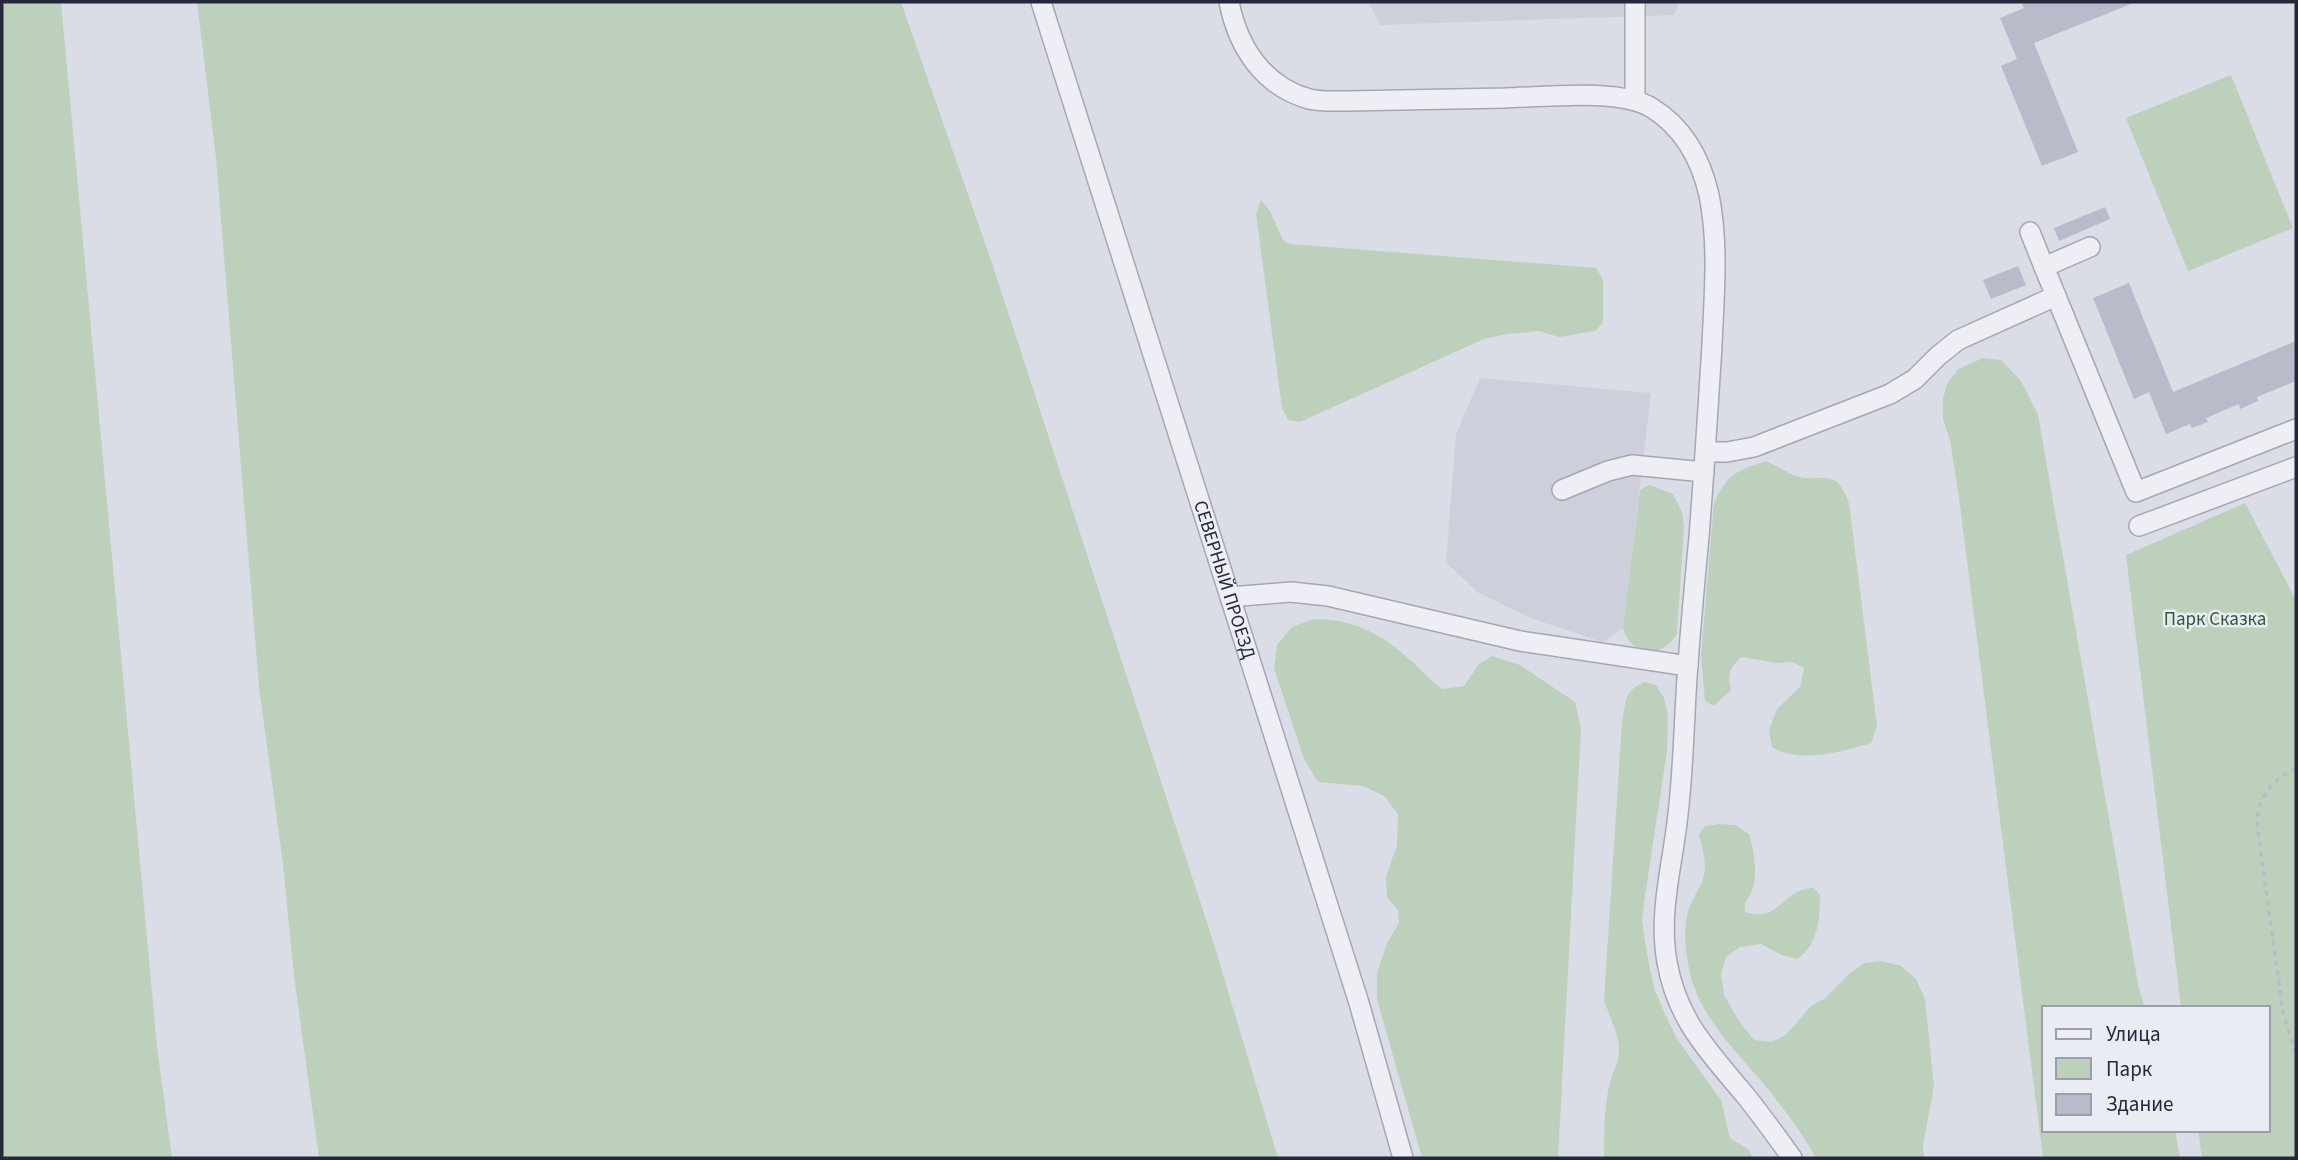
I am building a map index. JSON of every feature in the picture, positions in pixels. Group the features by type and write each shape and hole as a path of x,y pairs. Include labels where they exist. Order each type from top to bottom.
{"street":[{"name":"СЕВЕРНЫЙ ПРОЕЗД","path":"1041,2 1359,1003 1403,1158"},
{"path":"1229,2 1243,46 1260,71 1280,87 1311,100 1591,96 1635,100 1651,107 1672,123 1684,136 1701,168 1709,197 1714,241 1715,291 1685,739 1678,816 1664,912 1667,964 1675,993 1688,1023 1705,1049 1792,1158"},
{"path":"1634,2 1635,100"},
{"path":"2030,232 2136,492 2146,524 2296,467"},
{"path":"2043,267 2090,247"},
{"path":"1706,452 1727,452 1754,447 1890,394 1915,379 1958,340 2056,296"},
{"path":"2136,492 2296,429"},
{"path":"1562,490 1608,471 1632,466 1704,472"},
{"path":"1230,597 1291,592 1328,596 1520,641 1688,666"}],"path":[{"path":"2296,768 2267,789 2259,808 2257,825 2283,1012 2296,1055"}],"shaded area":[{"path":"1368,2 1679,2 1674,15 1380,25"},
{"path":"1480,378 1651,393 1623,628 1603,642 1533,619 1477,592 1446,562 1456,434"}],"green space":[{"path":"2,2 61,2 157,1047 172,1158 2,1158"},
{"path":"197,2 901,2 993,266 1214,944 1278,1158 319,1158 259,687 216,158"},
{"path":"2231,75 2293,228 2188,271 2126,118"},
{"path":"1261,200 1270,211 1283,240 1290,244 1596,268 1603,280 1603,323 1595,331 1559,337 1539,331 1484,339 1300,422 1288,420 1282,408 1256,214"},
{"path":"1983,358 2001,360 2021,381 2038,415 2139,989 2144,1006 2042,1006 2042,1132 2175,1132 2180,1158 2043,1158 1958,490 1950,440 1943,419 1943,399 1947,384 1958,369"},
{"path":"1766,461 1796,476 1833,480 1844,491 1849,503 1877,726 1871,743 1834,753 1808,756 1783,752 1772,747 1769,730 1777,709 1800,687 1804,668 1792,662 1776,663 1742,657 1730,671 1731,690 1714,706 1705,701 1701,656 1714,503 1734,474"},
{"path":"1649,485 1673,494 1682,512 1684,526 1677,634 1663,648 1647,652 1633,645 1623,628 1640,490"},
{"name":"Парк Сказка","path":"2245,503 2296,600 2296,1158 2202,1158 2198,1132 2270,1132 2270,1006 2181,1006 2126,555"},
{"path":"1314,619 1353,625 1377,635 1442,689 1464,686 1479,664 1492,656 1520,665 1575,702 1581,728 1558,1158 1422,1158 1377,999 1377,973 1387,943 1399,923 1398,910 1387,897 1386,877 1397,845 1398,814 1384,796 1363,786 1318,782 1304,759 1274,668 1277,645 1292,627"},
{"path":"1645,682 1656,685 1664,698 1668,715 1667,751 1642,920 1654,988 1677,1039 1721,1100 1730,1138 1749,1150 1753,1158 1604,1158 1607,1101 1619,1051 1617,1036 1604,999 1622,723 1629,693"},
{"path":"1735,825 1749,834 1755,877 1745,912 1757,914 1774,910 1803,890 1814,888 1820,895 1814,939 1797,959 1761,944 1740,947 1726,957 1721,973 1724,995 1754,1040 1771,1042 1786,1035 1811,1006 1824,999 1864,963 1881,961 1901,966 1916,979 1925,999 1934,1086 1923,1145 1924,1158 1816,1158 1781,1106 1707,1013 1699,999 1689,969 1685,929 1689,907 1705,870 1699,835 1705,826"}],"building":[{"path":"2021,2 2136,2 2034,43 2078,152 2042,166 2001,66 2017,59 2000,18 2024,8"},
{"path":"2105,207 2110,219 2059,241 2054,228"},
{"path":"2018,266 2026,285 1991,299 1983,280"},
{"path":"2129,283 2173,392 2296,341 2296,381 2257,397 2258,401 2240,409 2239,404 2206,418 2208,422 2192,428 2190,424 2166,434 2149,392 2134,399 2093,298"}]}
